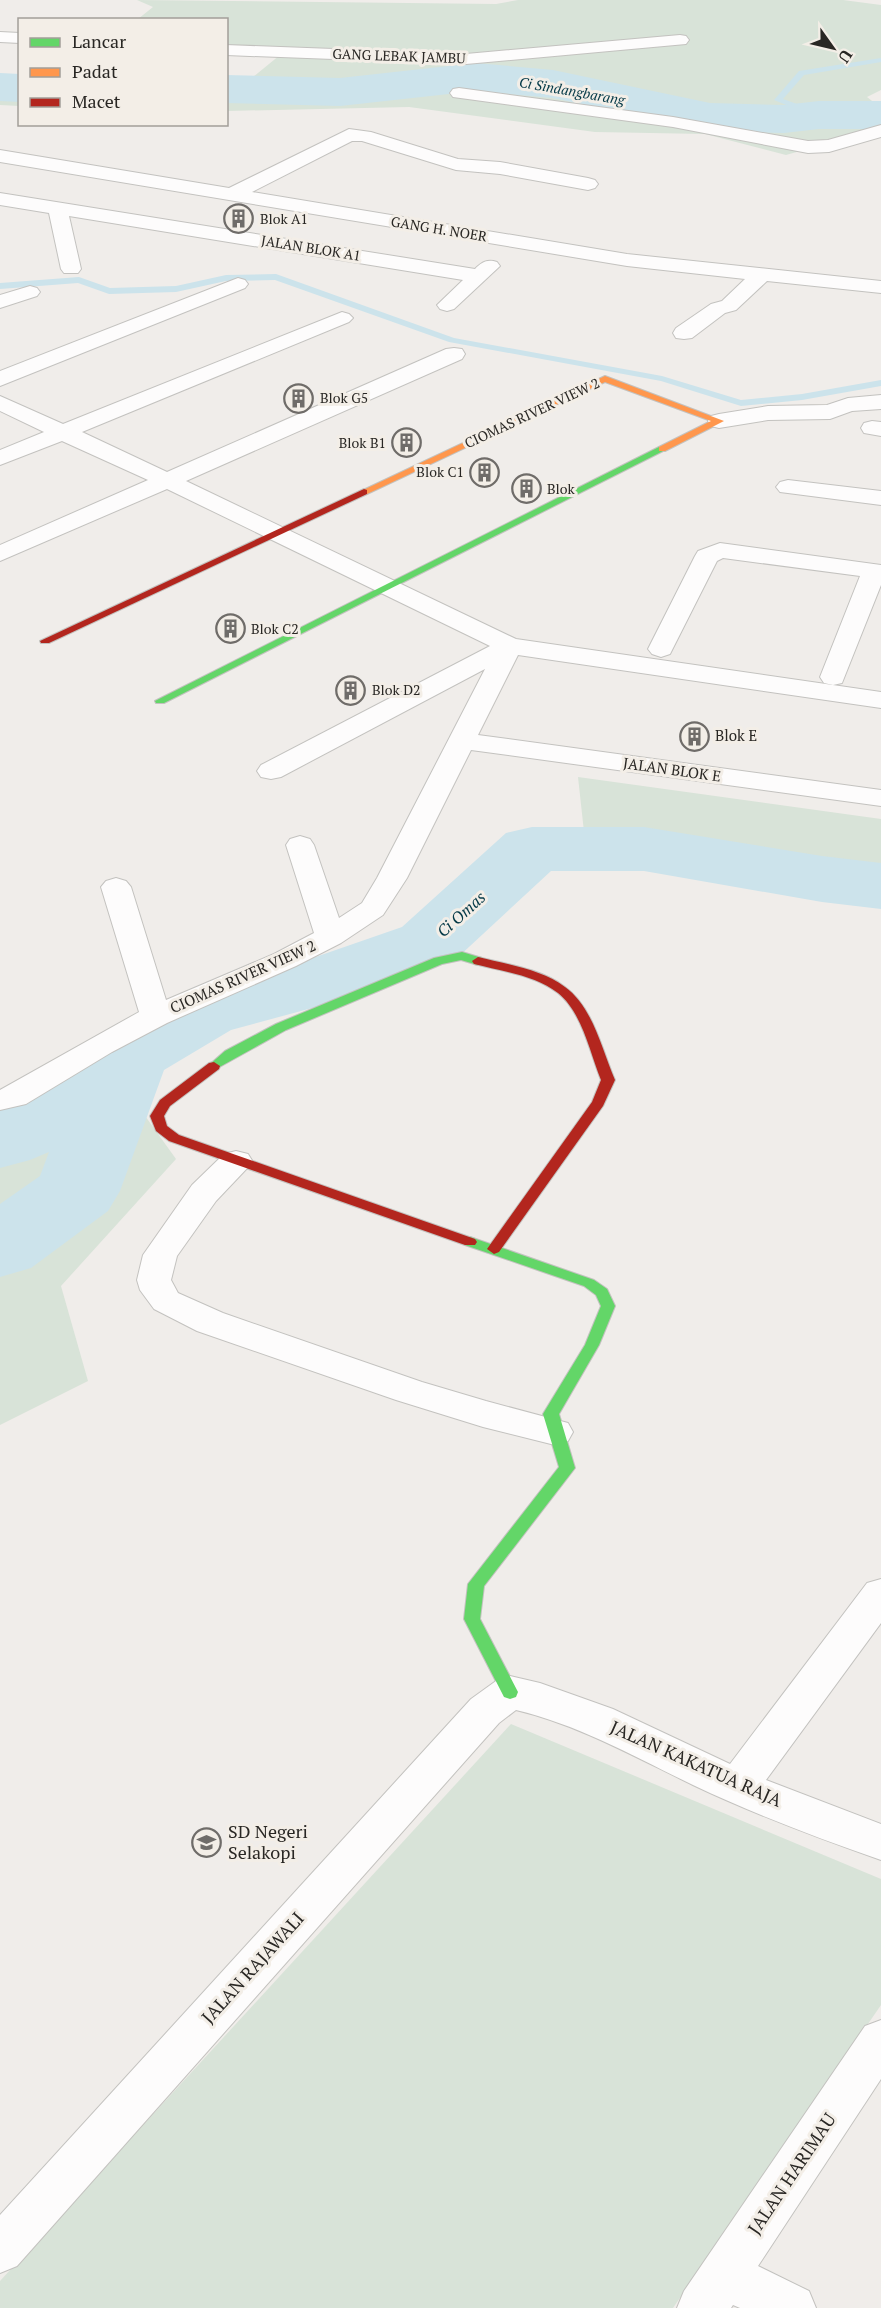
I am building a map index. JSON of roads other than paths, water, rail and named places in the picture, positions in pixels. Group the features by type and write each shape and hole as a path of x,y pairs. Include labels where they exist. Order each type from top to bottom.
{"street":[{"path":"0,37 18,38"},
{"name":"GANG LEBAK JAMBU","path":"228,50 466,59 680,40"},
{"path":"459,93 673,122 808,147 829,146 881,131"},
{"path":"231,195 349,135 364,136 456,164 500,168 588,184"},
{"name":"GANG H. NOER","path":"0,156 627,260 881,287"},
{"name":"JALAN BLOK A1","path":"0,199 479,276"},
{"path":"58,208 70,269"},
{"path":"216,233 227,251"},
{"path":"447,305 507,250"},
{"path":"684,333 718,308 729,306 762,274"},
{"path":"0,379 238,284"},
{"path":"0,302 30,292"},
{"path":"0,458 342,318"},
{"path":"0,554 454,354"},
{"name":"CIOMAS RIVER VIEW 2","path":"45,641 605,379 719,421"},
{"path":"160,701 719,421 768,413 830,412 848,405 881,402"},
{"path":"0,403 276,531 510,646 881,700"},
{"path":"788,487 881,498"},
{"path":"661,649 707,556 720,550 877,572 832,677"},
{"path":"271,771 510,646"},
{"name":"CIOMAS RIVER VIEW 2","path":"0,1100 15,1097 101,1045 156,1016 285,960 330,937 373,909 392,878 510,646"},
{"name":"JALAN BLOK E","path":"463,741 881,798"},
{"name":"CIOMAS RIVER VIEW 2","path":"300,845 330,937"},
{"name":"CIOMAS RIVER VIEW 2","path":"116,887 156,1016"},
{"path":"494,1249 598,1103 608,1080 577,1008 562,990 541,980 475,959 462,956 452,957 281,1027 230,1054 165,1103 157,1116 161,1128 174,1138 236,1162 589,1283 602,1292 608,1306 592,1345 551,1414 555,1432 566,1454 567,1468 476,1584 473,1597 472,1619 510,1692"},
{"path":"236,1162 204,1193 160,1255 154,1280 166,1301 210,1322 398,1387 483,1414 555,1432"},
{"path":"737,1786 881,1594"},
{"name":"JALAN KAKATUA RAJA","path":"510,1692 548,1700 582,1712 737,1786 881,1842"},
{"name":"JALAN RAJAWALI","path":"0,2250 484,1711 510,1692"},
{"name":"JALAN HARIMAU","path":"713,2292 881,2040"},
{"path":"713,2292 791,2308"}],"waterway":[{"path":"819,115 778,100 802,73 881,60"},
{"name":"Ci Sindangbarang","path":"228,89 340,92 476,77 553,84 710,117 784,119 819,115 881,115"},
{"name":"Ci Sindangbarang","path":"0,87 18,88"},
{"path":"0,286 79,280 109,291 176,289 226,278 276,277 452,340 662,379 741,403 802,397 881,383"},
{"name":"Ci Omas","path":"128,1056 203,1013 332,978 429,943 532,849 644,849 822,879 881,886"},
{"name":"Ci Omas","path":"0,1141 21,1132 128,1056"},
{"path":"0,1247 77,1191 128,1056"}],"place":[{"name":"Blok A1","path":"239,219"},
{"name":"Blok G5","path":"299,398"},
{"name":"Blok B1","path":"407,443"},
{"name":"Blok C1","path":"485,472"},
{"name":"Blok","path":"526,489"},
{"name":"Blok C2","path":"230,629"},
{"name":"Blok D2","path":"351,690"},
{"name":"Blok E","path":"694,736"},
{"name":"SD Negeri Selakopi","path":"207,1842"}]}
